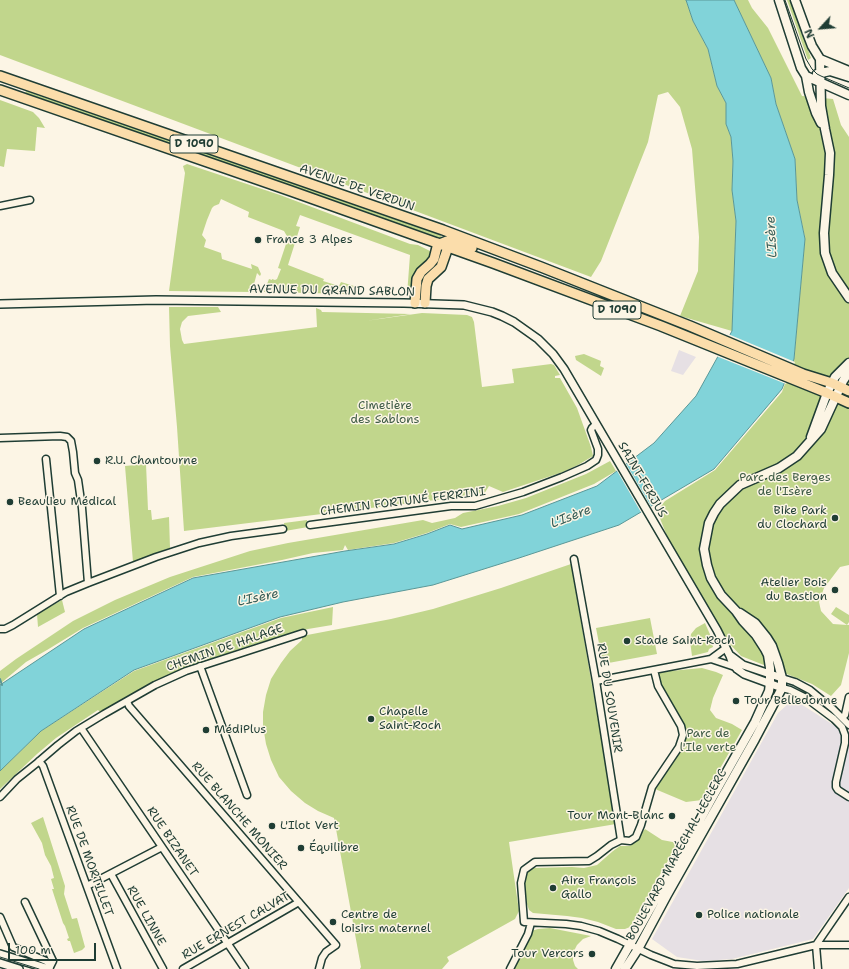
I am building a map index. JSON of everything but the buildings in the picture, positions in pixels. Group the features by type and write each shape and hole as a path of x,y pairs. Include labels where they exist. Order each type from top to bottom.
{"main road":[{"path":"779,0 801,68 806,76 809,92 816,113 825,129"},
{"path":"795,0 809,39 820,59 821,106 830,153 824,253 832,273 849,298"},
{"path":"820,59 849,71"},
{"path":"806,76 830,71 849,77"},
{"name":"AVENUE DE VERDUN","path":"0,76 443,230 703,332 803,374 836,385"},
{"path":"806,76 849,95"},
{"name":"AVENUE DE VERDUN","path":"0,90 445,244 699,342 831,395"},
{"path":"425,303 428,279 441,267 445,244 443,230"},
{"path":"415,303 417,279 421,272 430,264 445,244 454,242 493,255 523,261"},
{"path":"782,688 782,678 776,655 767,638 755,624 736,611 728,603 711,578 704,549 709,523 720,504 740,485 779,468 797,456 821,429 831,395 836,385 838,373 849,363"},
{"path":"836,385 843,381 849,372"},
{"name":"D 1090","path":"836,385 849,391"},
{"name":"D 1090","path":"831,395 849,403"},
{"name":"BOULEVARD MARÉCHAL LECLERC","path":"616,969 755,722 770,691 768,656 756,635 736,611"},
{"name":"BOULEVARD MARÉCHAL LECLERC","path":"625,969 638,949 782,688"}],"street":[{"path":"0,206 30,200"},
{"name":"AVENUE DU GRAND SABLON","path":"0,304 156,300 425,303 464,305 492,312 514,322 545,345 558,360 571,380 603,436"},
{"name":"CHEMIN FORTUNÉ FERRINI","path":"310,525 451,506 475,506 523,492 562,477 587,466 596,460 598,449 591,430 596,424"},
{"path":"0,438 60,436 67,437 71,441 75,473 78,480 82,508 88,582"},
{"name":"SAINT-FERJUS","path":"603,436 726,648 735,667"},
{"path":"46,459 60,596"},
{"path":"0,629 13,625 60,596 88,582 156,557 199,543 231,536 284,529"},
{"name":"RUE DU SOUVENIR","path":"574,559 596,681 621,840"},
{"name":"CHEMIN DE HALAGE","path":"0,797 17,779 81,728 155,685 200,666 303,633"},
{"path":"596,681 712,659 726,648"},
{"path":"730,656 744,665 795,682 810,690 833,709 849,725"},
{"path":"712,659 735,667 744,674 790,690 806,698 834,719 842,727 847,742 836,787 849,797"},
{"path":"200,666 247,795"},
{"path":"654,670 658,686 681,726 683,735 679,747 652,787 636,837 630,841 621,840 611,844 597,856 589,860 535,862 524,870 521,883 524,922 581,926 599,931 657,958 674,964 697,966 739,966 816,945 849,945"},
{"path":"834,719 842,718 845,715 849,697"},
{"name":"RUE BLANCHE MONIER","path":"127,701 129,706 336,945 326,952 322,958 319,969"},
{"name":"RUE BIZANET","path":"81,728 245,969"},
{"name":"RUE DE MORTILLET","path":"39,761 46,772 117,969"},
{"path":"87,886 162,846"},
{"name":"RUE LINNE","path":"111,874 163,969"},
{"path":"818,969 816,945 849,897"},
{"path":"25,902 52,961 50,968"},
{"name":"RUE ERNEST CALVAT","path":"183,969 299,902"},
{"path":"0,917 13,947 46,961 50,968"},
{"path":"510,969 532,923"},
{"path":"0,954 50,968"},
{"path":"0,963 20,969"}],"shaded area":[{"path":"679,350 696,357 683,375 671,371"},
{"path":"788,704 801,704 849,737 849,888 813,939 732,959 703,961 677,957 652,939 778,713"}],"green space":[{"path":"0,0 686,0 693,21 708,49 717,86 726,103 726,124 731,137 733,161 732,190 736,221 732,331 680,316 698,271 699,237 692,149 680,107 668,92 658,95 648,142 601,261 591,277 0,55"},
{"name":"Parc des Berges de l'Isère","path":"734,0 748,0 752,8 768,28 802,96 833,99 841,125 849,137 849,565 840,567 824,588 819,602 821,611 833,624 849,625 849,653 841,685 831,696 812,684 741,656 728,642 671,546 657,511 665,501 715,470 782,392 794,359 805,238 797,200 795,159 776,104 771,78"},
{"path":"787,0 790,0 811,58 808,60"},
{"path":"26,91 438,233 442,238 437,238 25,94"},
{"path":"0,100 33,112 45,128 37,127 35,151 7,149 4,167 0,166"},
{"path":"187,164 280,195 410,244 418,245 432,252 433,254 414,296 407,295 410,255 300,215 296,226 300,227 288,265 324,279 323,281 339,286 341,282 354,286 354,292 352,294 264,292 269,279 277,279 281,269 278,268 288,238 284,231 248,217 249,212 221,199 219,204 212,208 207,220 202,235 206,240 204,247 221,253 222,259 252,269 251,264 258,267 261,274 260,276 257,273 254,284 257,287 253,292 169,291 185,173 183,166"},
{"name":"Cimetière des Sablons","path":"169,307 218,307 221,312 188,316 182,322 180,329 184,344 317,327 316,308 322,312 411,314 365,321 422,313 467,315 472,317 474,322 482,387 514,383 512,369 551,364 554,365 560,375 555,376 555,378 560,378 577,408 593,456 563,472 503,492 489,486 484,494 184,531 170,346"},
{"path":"584,354 601,361 600,366 604,368 601,376 576,360 575,356"},
{"path":"610,461 616,471 594,484 519,514 461,527 450,524 394,543 348,550 345,545 343,550 313,553 193,577 83,628 26,662 0,684 0,671 73,621 115,600 170,577 250,551 288,543 423,520 432,523 455,518 463,513 498,506 526,498 586,474"},
{"path":"146,464 148,510 151,510 152,520 169,517 170,548 133,562 125,466"},
{"path":"307,520 308,527 285,531 284,523"},
{"path":"571,564 616,824 509,842 519,911 515,919 447,957 449,961 442,969 360,969 361,967 334,818 305,803 291,791 279,777 271,760 266,744 263,726 263,712 271,679 290,651 302,640 302,636 391,619 433,609"},
{"path":"62,600 65,612 38,627 37,614"},
{"path":"333,607 332,625 308,629 255,644 201,662 166,676 100,712 98,710 56,738 0,789 0,771 41,731 134,671 281,618"},
{"path":"836,607 849,615 849,622 847,625 831,614"},
{"name":"Stade Saint-Roch","path":"650,618 657,654 603,664 596,628"},
{"path":"705,623 712,639 713,647 709,649 708,652 692,656 690,641 691,634 696,628"},
{"name":"Parc de l'Ile verte","path":"702,668 723,675 713,698 710,710 716,718 732,724 742,730 702,800 686,802 655,789 671,764 685,733 678,716 662,687 658,674 660,672"},
{"path":"43,817 65,886 64,894 72,919 77,918 85,947 74,953 70,941 67,939 69,938 52,889 54,889 51,879 54,878 51,866 45,855 42,843 31,823"},
{"path":"645,829 662,840 678,843 630,927 625,929 616,929 582,918 533,913 529,910 526,901 524,881 525,874 533,868 584,868 597,865 620,846 630,846"},
{"path":"550,928 591,936 583,939 577,945 573,953 573,960 578,969 513,969 531,931"}],"water":[{"name":"L'Isère","path":"686,0 734,0 771,78 776,104 795,159 797,200 805,239 794,359 782,389 714,469 619,525 433,585 343,602 280,617 134,670 41,731 0,771 0,685 84,629 193,578 345,551 394,544 450,525 462,529 522,515 597,486 654,443 696,396 732,331 736,221 732,190 733,161 731,137 726,124 726,103 717,86 708,49 693,21"}],"pier":[{"path":"728,334 795,362 786,384 716,356"},
{"path":"625,462 652,508 642,514 616,469"}],"waterway":[{"path":"0,679 2,685"}],"tram line":[{"path":"785,0 806,59 812,69 817,74 849,88"},
{"path":"0,957 39,969"}],"place":[{"name":"France 3 Alpes","path":"258,240"},
{"name":"R.U. Chantourne","path":"97,461"},
{"name":"Beaulieu Médical","path":"10,502"},
{"name":"Bike Park du Clochard","path":"835,518"},
{"name":"Atelier Bois du Bastion","path":"835,590"},
{"name":"Stade Saint-Roch","path":"627,641"},
{"name":"Tour Belledonne","path":"736,701"},
{"name":"Chapelle Saint-Roch","path":"371,719"},
{"name":"MédiPlus","path":"206,730"},
{"name":"Tour Mont-Blanc","path":"672,816"},
{"name":"L'Ilot Vert","path":"272,826"},
{"name":"Équilibre","path":"301,848"},
{"name":"Aire François Gallo","path":"553,888"},
{"name":"Police nationale","path":"699,915"},
{"name":"Centre de loisirs maternel","path":"333,922"},
{"name":"Tour Vercors","path":"592,954"}]}
